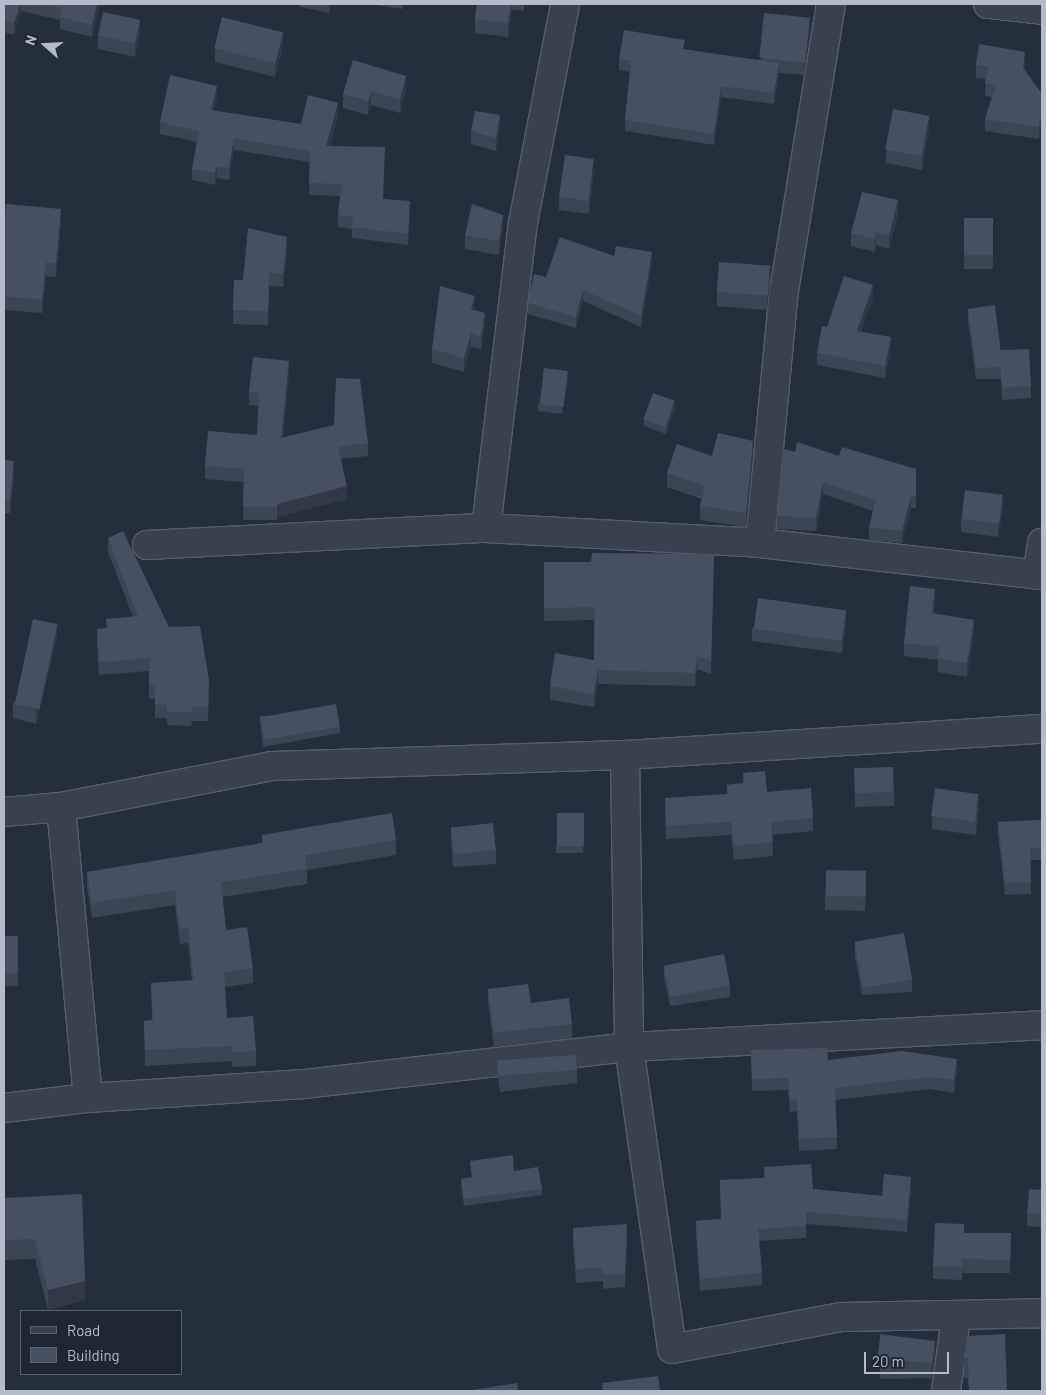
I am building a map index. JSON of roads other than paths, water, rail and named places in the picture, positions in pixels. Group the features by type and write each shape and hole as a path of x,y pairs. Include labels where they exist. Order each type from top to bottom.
{"street":[{"path":"486,528 523,223 566,4"},
{"path":"760,543 784,291 831,4"},
{"path":"988,4 1042,10"},
{"path":"147,545 486,528 760,543 1040,575 1042,542"},
{"path":"4,812 61,807 271,766 625,755 1042,729"},
{"path":"625,755 630,1047 672,1349 841,1317 956,1318 1042,1313"},
{"path":"61,807 88,1098"},
{"path":"4,1108 88,1098 304,1084 630,1047 1042,1025"},
{"path":"946,1391 956,1318"}]}
